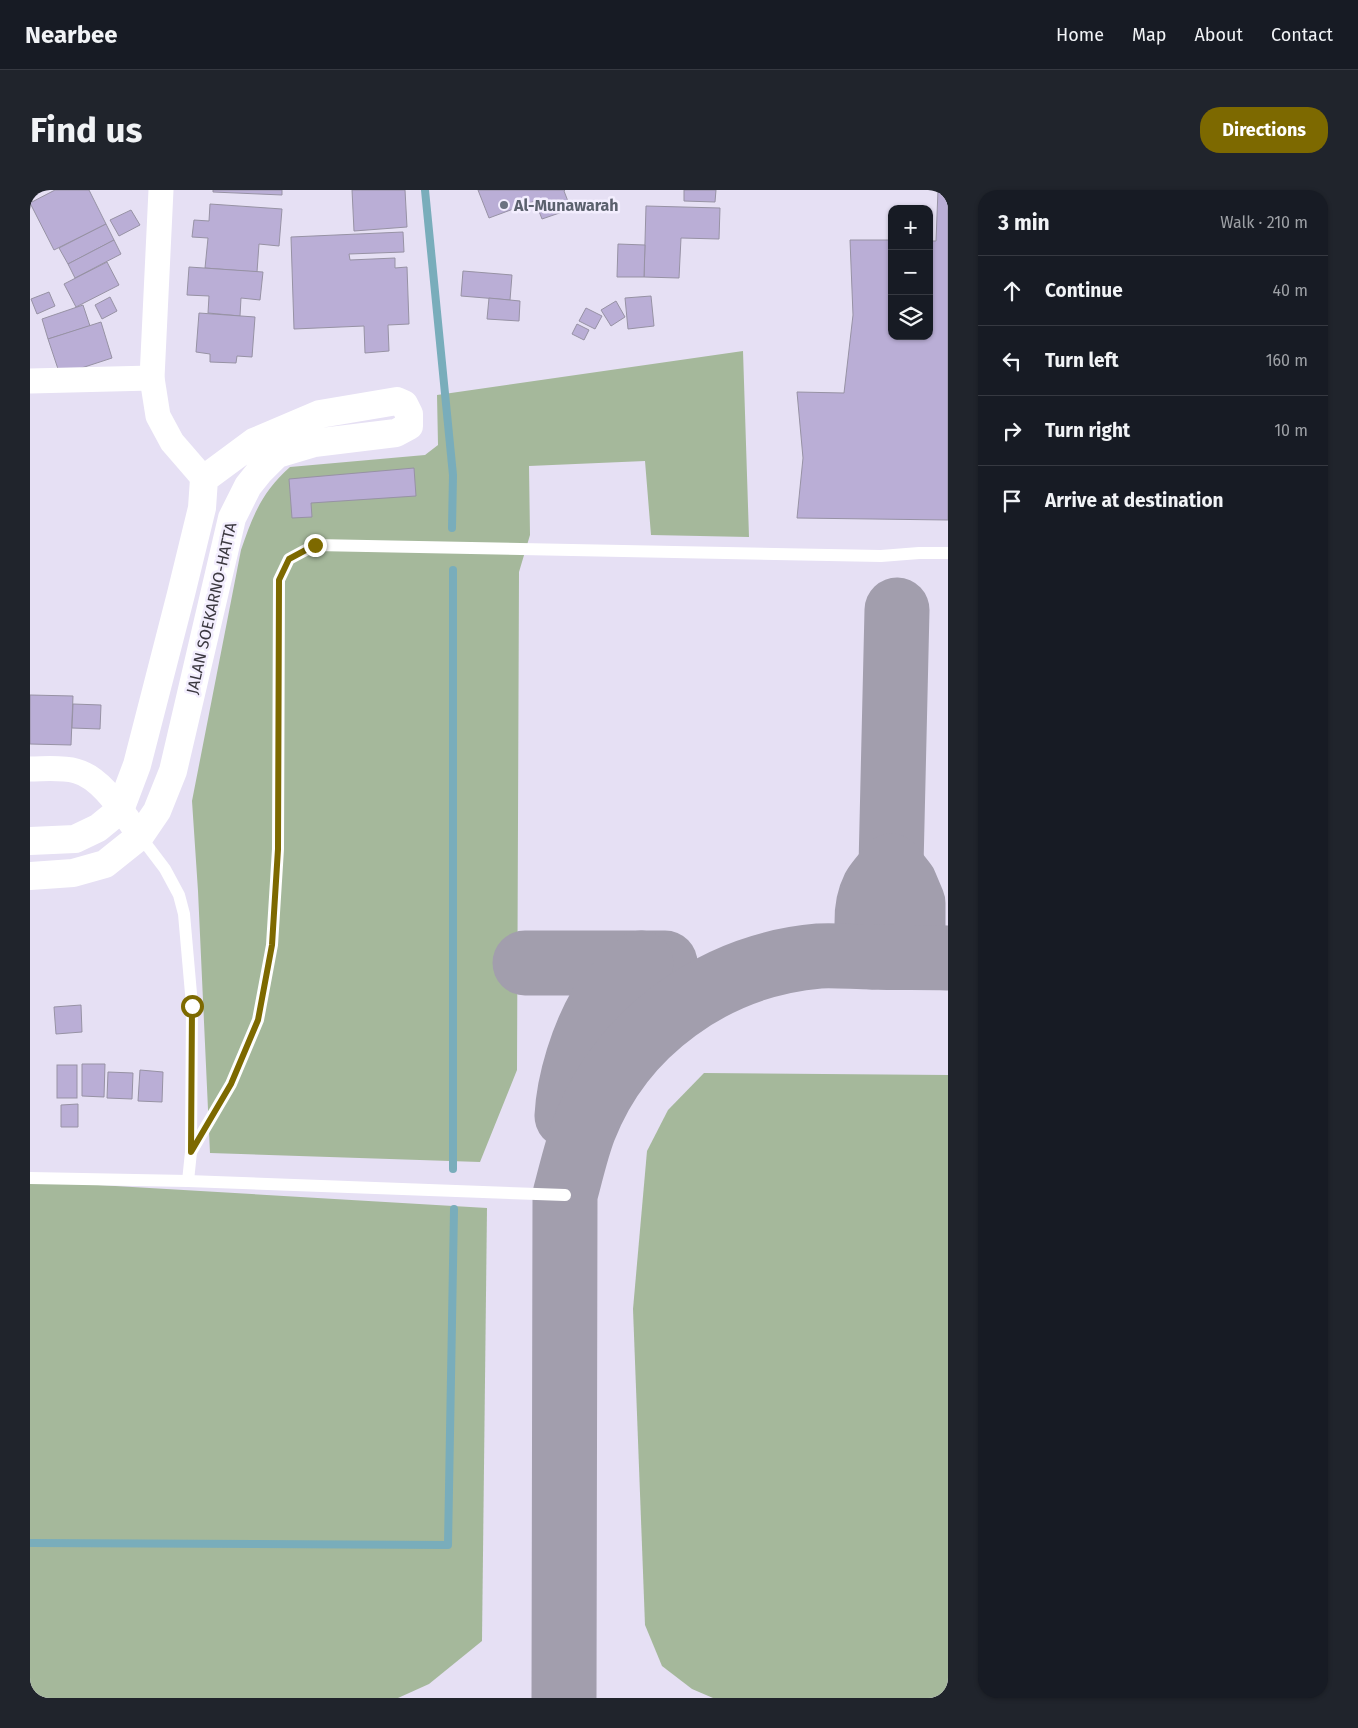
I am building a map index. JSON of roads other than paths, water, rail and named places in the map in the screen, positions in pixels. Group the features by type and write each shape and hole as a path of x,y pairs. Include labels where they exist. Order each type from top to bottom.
{"highway":[{"name":"JALAN SOEKARNO-HATTA","path":"30,841 75,839 98,828 120,810 138,765 202,508 204,479 254,442 320,414 397,401 404,404 409,414 409,426 406,429 396,433 314,443 277,454 248,486 232,518 173,771 157,811 140,836 104,864 73,873 30,876"},
{"path":"181,594 214,597"}],"street":[{"path":"161,190 152,378 158,416 172,442 204,479"},
{"path":"30,381 152,378"},
{"path":"30,769 66,769 93,779 140,836"}],"lane":[{"path":"191,1152 231,1084 258,1020 272,945 278,849 279,580 289,559 315,545 881,556 948,553"},
{"path":"140,836 165,869 179,895 188,940 192,1006 191,1152 188,1180"},
{"path":"30,1178 188,1180 565,1194"}],"waterway":[{"path":"425,190 453,475 452,528"},
{"path":"453,570 453,1169"},
{"path":"30,1543 448,1545 454,1209"}],"place":[{"name":"Al-Munawarah","path":"504,205"}]}
